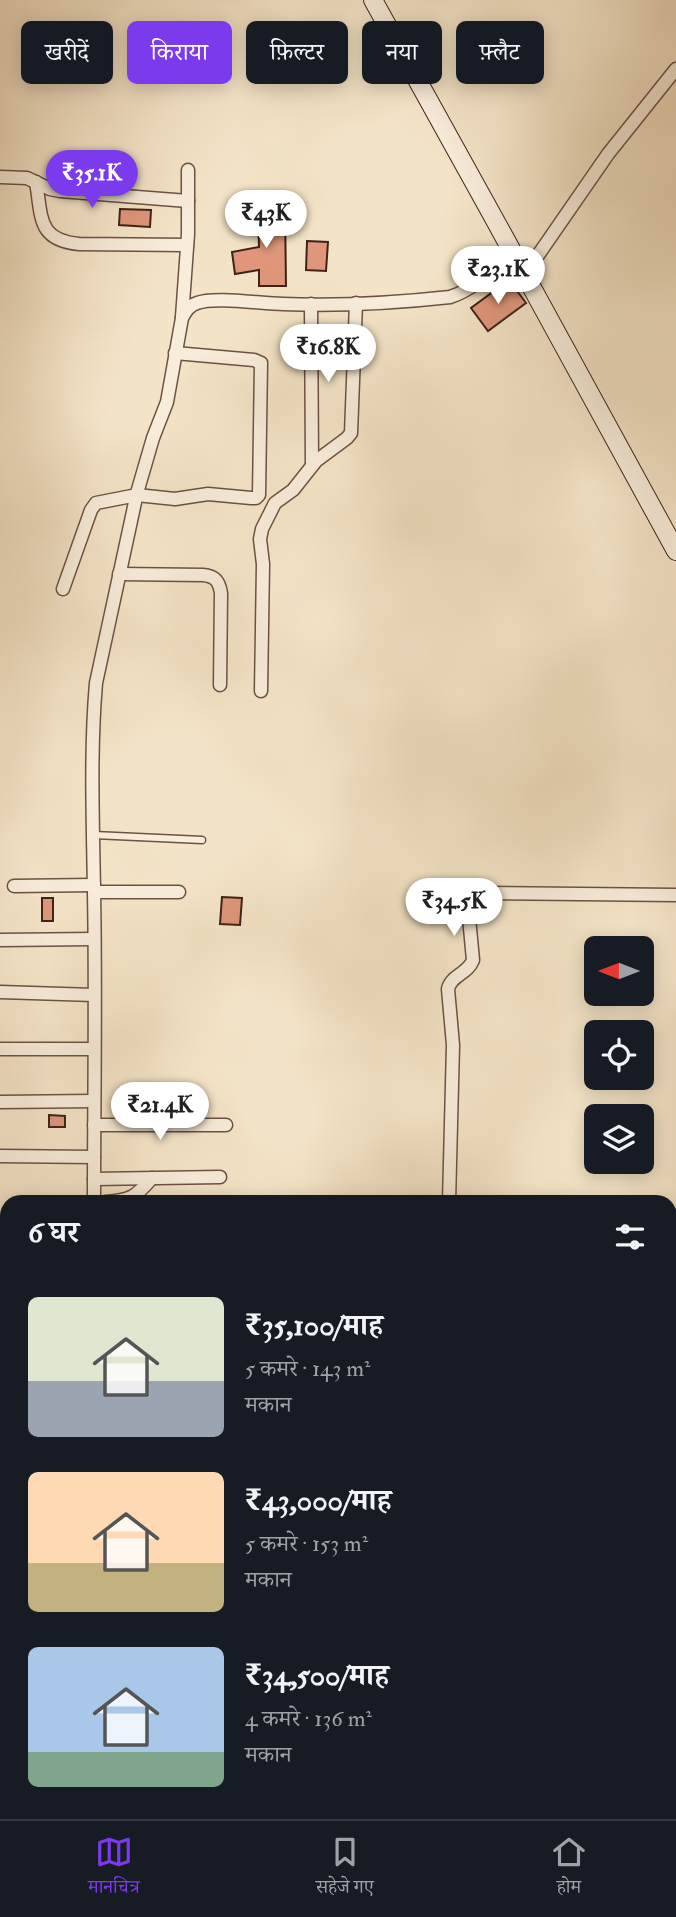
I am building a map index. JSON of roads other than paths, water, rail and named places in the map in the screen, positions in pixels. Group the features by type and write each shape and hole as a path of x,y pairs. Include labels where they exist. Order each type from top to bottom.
{"street":[{"path":"373,0 676,551"},
{"path":"525,274 608,154 676,69"},
{"path":"94,1195 92,835 96,683 137,495 153,438 167,402 182,318 188,170"},
{"path":"0,177 27,178 60,191 188,201"},
{"path":"36,182 46,230 53,238 64,243 187,244"},
{"path":"182,318 186,310 196,303 209,301 311,304 450,297 473,286 513,252"},
{"path":"261,691 263,564 260,535 275,503 293,490 312,465 351,433 356,303"},
{"path":"311,304 312,465"},
{"path":"63,589 93,506 101,500 137,495 175,499 199,494 251,498 260,495 261,363 254,360 175,354"},
{"path":"119,574 203,575 216,580 221,593 220,685"},
{"path":"14,886 179,892"},
{"path":"449,1195 453,1045 448,989 453,979 472,964 468,907 473,894 676,895"},
{"path":"0,940 94,939"},
{"path":"0,992 94,995"},
{"path":"0,1049 94,1049"},
{"path":"0,1102 94,1101"},
{"path":"94,1125 226,1125"},
{"path":"0,1156 94,1157"},
{"path":"94,1180 220,1177"},
{"path":"137,1195 152,1178"}],"lane":[{"path":"92,835 202,839"}]}
